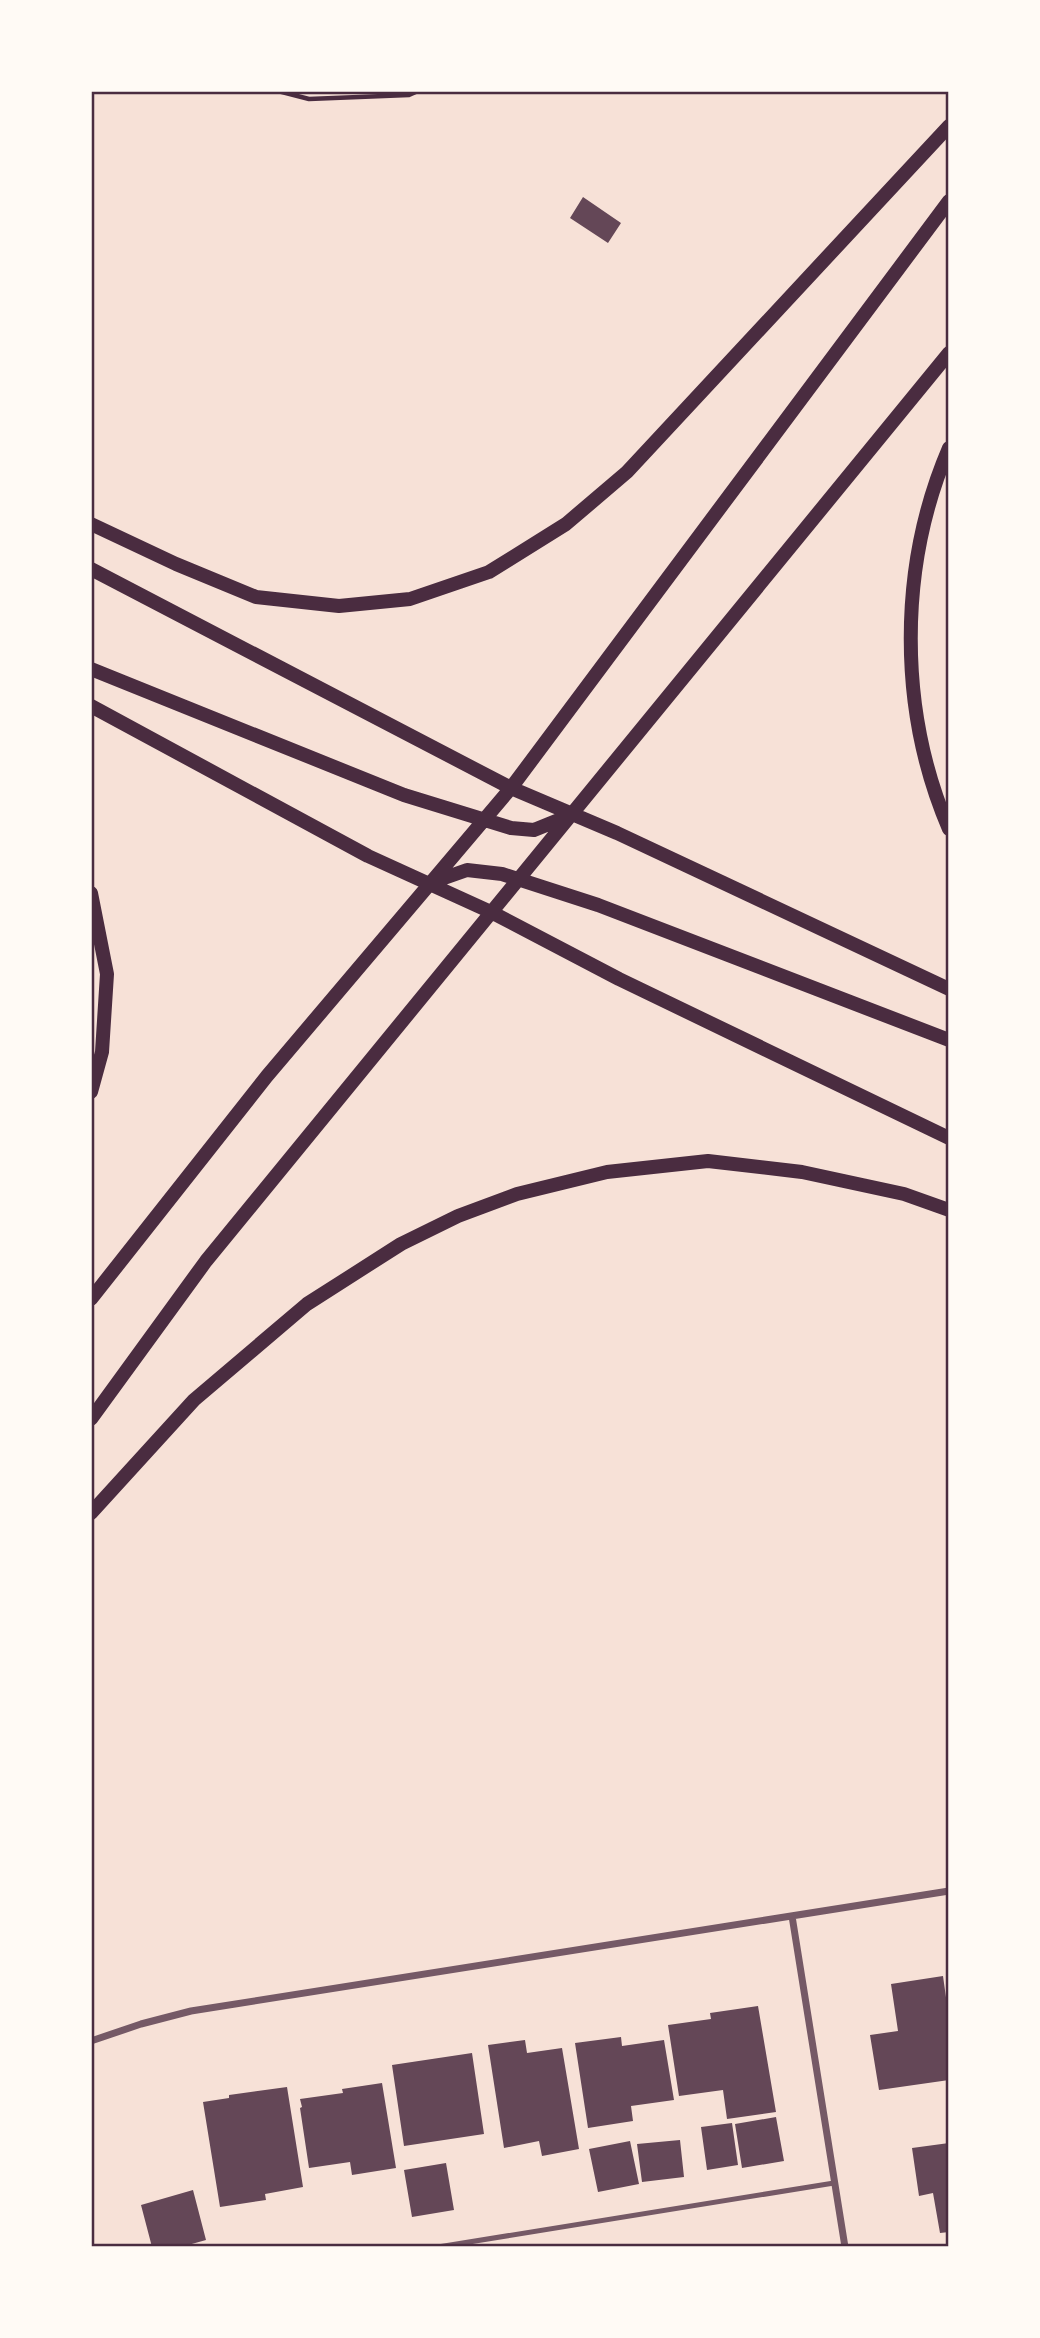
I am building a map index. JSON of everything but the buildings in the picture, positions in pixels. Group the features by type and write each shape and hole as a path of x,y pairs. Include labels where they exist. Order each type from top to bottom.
{"main road":[{"path":"91,524 176,564 256,597 339,606 410,599 489,572 566,524 627,471 949,126"},
{"path":"91,1299 267,1076 511,788 949,201"},
{"path":"91,1419 205,1261 574,814 776,562 949,353"},
{"path":"949,448 938,474 918,547 911,631 915,715 935,795 949,829"},
{"path":"91,569 511,788 574,814 949,989"},
{"path":"91,669 404,794 511,828 534,830 574,814"},
{"path":"91,706 368,856 491,912 619,979 949,1138"},
{"path":"429,884 467,870 502,874 598,905 949,1040"},
{"path":"91,893 107,974 102,1052 91,1092"},
{"path":"91,1513 194,1399 307,1304 401,1244 458,1216 517,1194 607,1172 708,1161 802,1171 904,1194 949,1210"}],"street":[{"path":"91,2041 191,2011 949,1891"},
{"path":"792,1916 845,2247"}],"lane":[{"path":"438,2247 834,2183"}],"path":[{"path":"278,91 309,99 408,95 418,91"}]}
